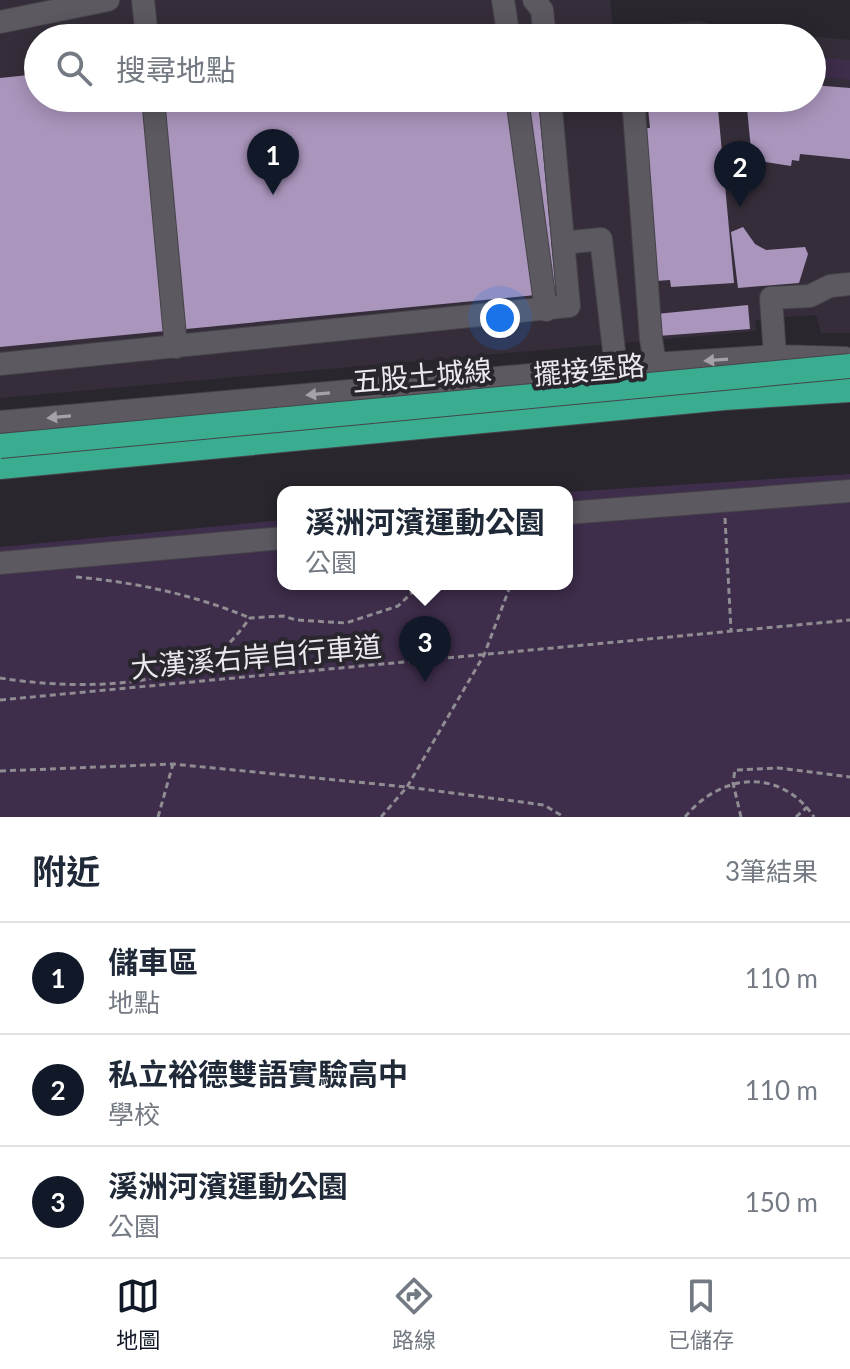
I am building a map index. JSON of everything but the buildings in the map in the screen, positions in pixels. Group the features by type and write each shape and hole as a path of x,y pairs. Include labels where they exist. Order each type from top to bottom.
{"highway":[{"name":"五股土城線","path":"0,446 850,366"},
{"name":"五股土城線","path":"0,467 678,402 850,390"}],"street":[{"path":"0,22 108,0"},
{"path":"143,0 146,24"},
{"path":"503,0 507,24"},
{"path":"534,0 542,10 544,24"},
{"path":"154,112 176,347"},
{"path":"519,112 546,310"},
{"path":"0,364 569,306 551,112"},
{"path":"634,112 655,364"},
{"path":"563,243 601,239 616,368"},
{"path":"775,356 771,298 810,296 830,286 850,284"},
{"name":"擺接堡路","path":"0,422 655,364 775,356 850,358"},
{"name":"擺接堡路","path":"0,456 850,377"},
{"path":"392,388 395,417"},
{"path":"573,513 850,491"},
{"path":"0,563 277,539"}],"path":[{"path":"724,511 731,630"},
{"path":"67,576 118,581 220,606 250,618 283,616 296,620 346,623 398,606 415,590"},
{"path":"381,817 407,787 484,655 509,590"},
{"path":"0,678 58,685 141,680 179,672 217,654 250,618"},
{"name":"大漢溪右岸自行車道","path":"0,700 850,620"},
{"path":"104,682 104,690"},
{"path":"158,817 173,764"},
{"path":"0,771 173,764 407,787 544,805 564,817"},
{"path":"741,817 733,783 735,770 778,768 850,777"},
{"path":"685,817 698,801 714,790 733,783 753,781 773,785 792,794 814,817"},
{"path":"796,817 807,807"}],"shaded area":[{"path":"0,0 610,0 612,24 24,24 24,112 826,112 826,38 850,40 850,333 821,333 816,315 755,320 756,331 0,398"},
{"path":"698,21 711,24 666,24"},
{"path":"826,58 850,60 850,80 826,77"},
{"path":"850,474 850,817 0,817 0,547 277,521 277,590 573,590 573,492"}],"place":[{"name":"儲車區","path":"273,195"},
{"name":"私立裕德雙語實驗高中","path":"740,207"},
{"name":"溪洲河濱運動公園","path":"425,682"}]}
